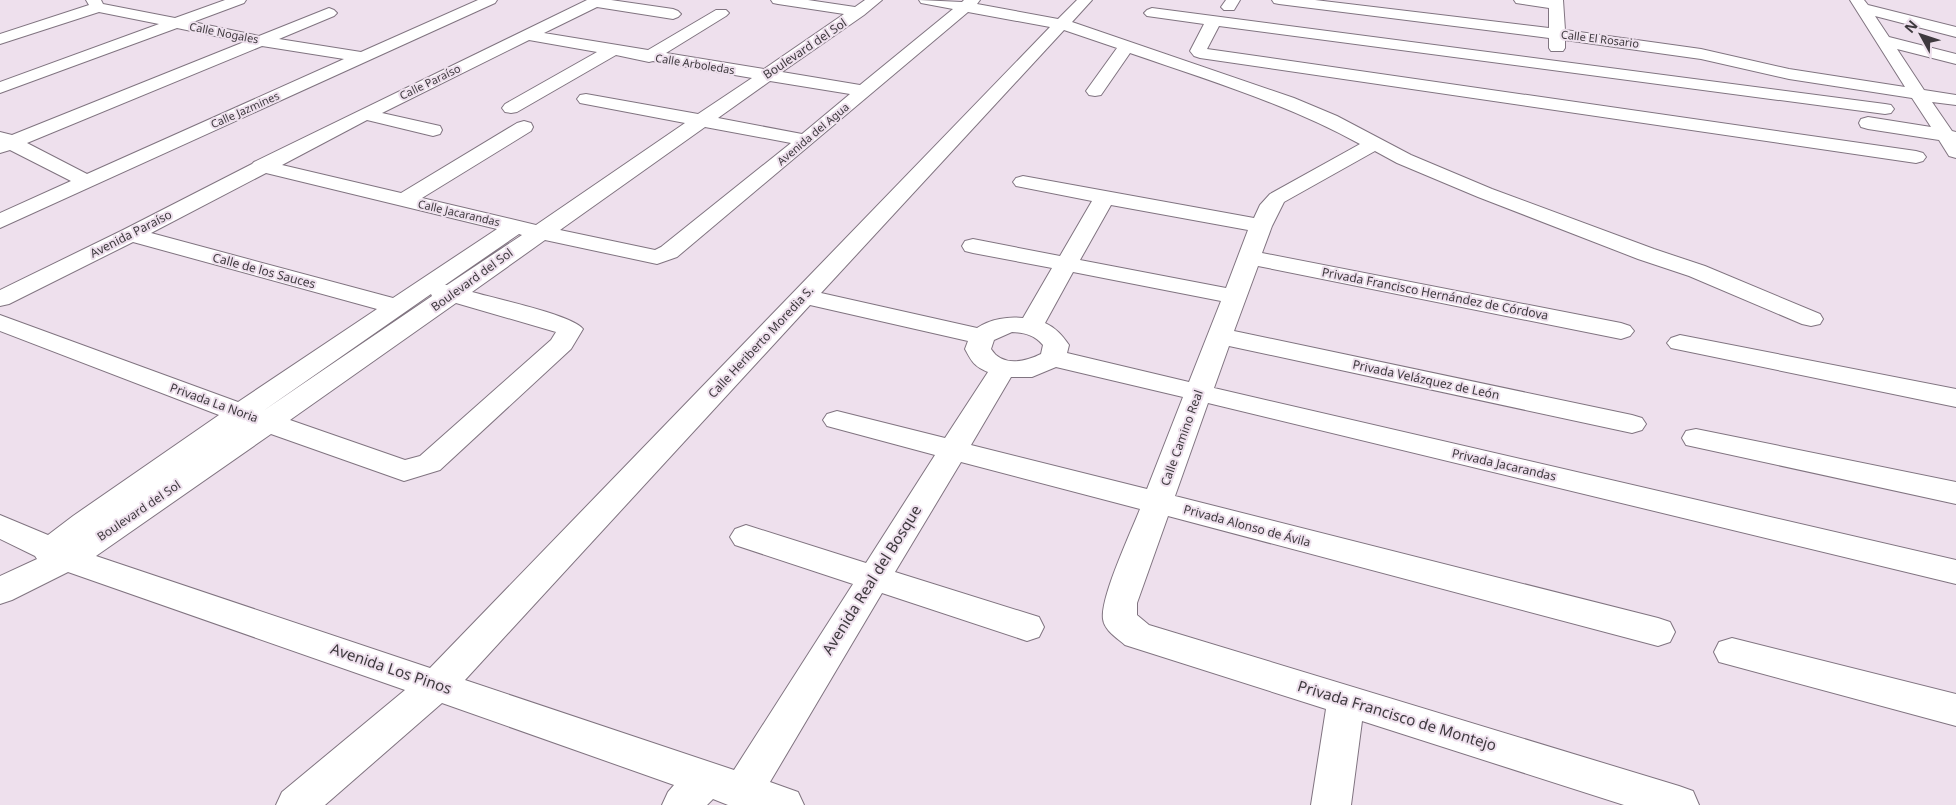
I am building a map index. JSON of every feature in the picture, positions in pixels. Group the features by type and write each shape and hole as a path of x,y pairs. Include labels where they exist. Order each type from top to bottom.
{"street":[{"path":"0,88 239,0"},
{"name":"Calle Jazmines","path":"0,221 490,0"},
{"path":"778,0 857,6"},
{"path":"926,0 969,3 1062,24 1288,102 1330,120 1374,144 1485,193 1696,271 1811,319"},
{"name":"Calle Heriberto Moredia S.","path":"296,805 437,685 1085,0"},
{"name":"Calle El Rosario","path":"1279,0 1302,1 1556,41 1668,48 1808,78 1956,100"},
{"path":"1522,0 1556,2 1556,41"},
{"path":"597,1 673,14"},
{"name":"Calle Paraíso","path":"261,166 597,1"},
{"path":"0,39 96,3"},
{"name":"Calle Nogales","path":"96,3 176,24 360,58"},
{"name":"Avenida del Agua","path":"657,257 669,252 969,3"},
{"path":"1860,4 1956,32"},
{"path":"1860,4 1918,93 1953,142"},
{"name":"Boulevard del Sol","path":"59,554 108,533 269,423 539,232 689,119 857,6"},
{"path":"649,57 722,13"},
{"path":"1152,13 1214,22 1599,92 1887,153 1916,157"},
{"path":"4,142 329,14"},
{"path":"1214,22 1198,51 1200,53 1599,92 1885,109"},
{"name":"Calle Arboledas","path":"527,35 862,92"},
{"path":"1883,40 1956,59"},
{"path":"1095,91 1127,45"},
{"path":"511,108 612,50"},
{"path":"586,99 806,140"},
{"path":"1857,106 1887,153"},
{"path":"365,114 434,130"},
{"name":"Boulevard del Sol","path":"59,554 84,524 241,413 516,226 689,119"},
{"path":"404,200 524,127"},
{"path":"1871,128 1953,142"},
{"path":"4,142 87,182"},
{"name":"Calle Camino Real","path":"1120,620 1120,603 1261,226 1271,205 1277,198 1374,144"},
{"name":"Calle Jacarandas","path":"261,166 539,232 657,257"},
{"name":"Avenida Paraíso","path":"0,299 131,235 261,166"},
{"path":"1022,182 1261,226"},
{"path":"1031,326 1105,197"},
{"name":"Calle de los Sauces","path":"131,235 398,307"},
{"path":"973,246 1235,296"},
{"name":"Privada Francisco Hernández de Córdova","path":"1250,257 1621,331"},
{"path":"426,287 453,294"},
{"name":"Privada La Noria","path":"0,322 241,413 404,471 430,463 562,344 570,329 546,320 453,294"},
{"path":"805,296 982,337"},
{"path":"1012,324 1031,326 1048,334 1052,339 1056,345 1053,358 1032,369 1003,369 985,361 978,349 982,337 994,328 1012,324"},
{"name":"Privada Velázquez de León","path":"1220,336 1632,424"},
{"path":"1680,342 1956,398"},
{"name":"Privada Jacarandas","path":"1053,358 1956,572"},
{"name":"Avenida Real del Bosque","path":"742,792 1003,369"},
{"name":"Privada Alonso de Ávila","path":"837,420 1658,632"},
{"path":"1696,438 1956,493"},
{"name":"Avenida Los Pinos","path":"0,526 59,554 437,685 694,792 742,792 784,805"},
{"path":"746,538 1027,627"},
{"path":"5,588 59,554"},
{"name":"Privada Francisco de Montejo","path":"1120,620 1138,635 1679,804"},
{"path":"1732,652 1956,710"},
{"path":"1331,805 1346,700"}]}
